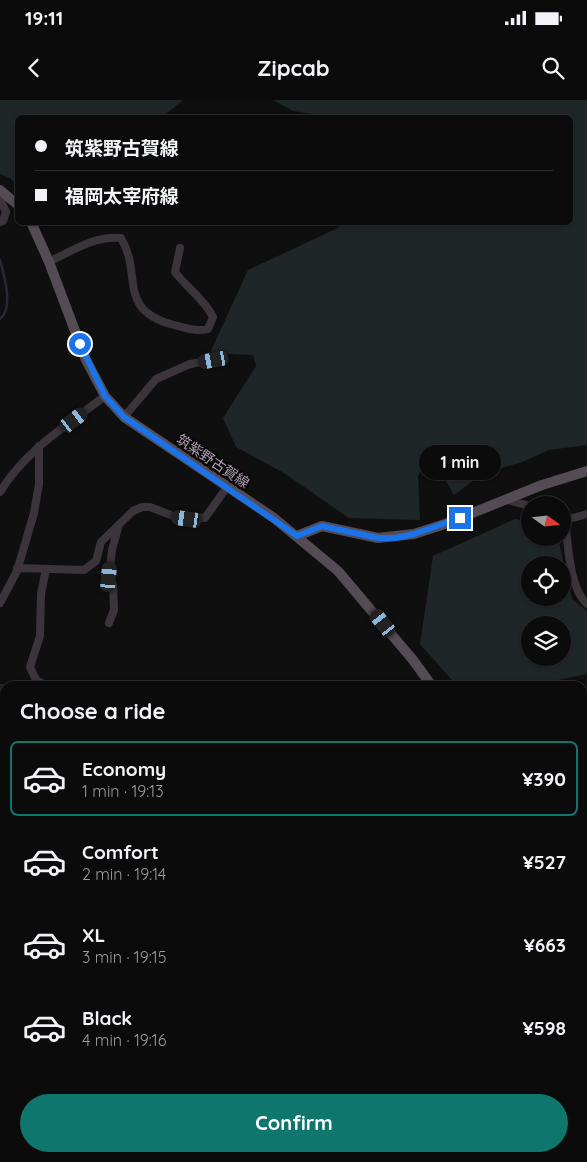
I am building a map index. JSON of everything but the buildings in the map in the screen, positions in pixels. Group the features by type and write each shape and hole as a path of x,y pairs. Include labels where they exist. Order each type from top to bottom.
{"main road":[{"path":"0,190 15,202"},
{"name":"筑紫野古賀線","path":"33,225 86,360 105,396 124,417 297,536 338,571 396,639 428,681"},
{"path":"297,536 322,526 378,538 395,538 445,524 508,498 587,471"}],"street":[{"path":"0,198 6,212 3,221 0,222"},
{"path":"49,262 94,240 110,237 122,238 128,249 132,289 142,308 167,323 188,329 208,329 213,317 209,310 186,287 175,272 180,248"},
{"path":"124,417 156,379 190,364 214,360"},
{"path":"0,492 20,464 39,446 105,396"},
{"path":"0,603 17,568 34,513 39,484 39,446"},
{"path":"17,568 84,570 92,566 96,561 101,542 133,511 142,507 150,507 176,517 205,518 227,487"},
{"path":"508,498 511,501 521,504"},
{"path":"571,517 587,514"},
{"path":"109,623 114,610 113,585 109,577 112,550 119,526"},
{"path":"569,546 574,580 581,599 587,604"},
{"path":"38,681 30,667 40,636 41,594 46,569"}],"shaded area":[{"path":"0,100 183,100 164,115 15,115 15,184 10,178 0,174"},
{"path":"273,100 587,100 587,445 549,450 522,462 483,473 454,495 430,452 418,476 420,520 349,518 284,473 236,447 223,418 256,366 253,355 210,353 248,270 338,228 340,225 573,225 573,115 319,115 293,111"},
{"path":"515,519 521,520 521,546 560,546 562,556 521,556 521,606 571,606 571,595 572,599 587,611 587,674 553,681 453,681 420,644 433,556"}],"waterway":[{"path":"0,260 7,291 6,307 0,319"}],"route":[{"path":"80,344 86,360 105,396 124,417 274,518 297,536 322,526 378,538 395,538 414,534 460,518"}]}
